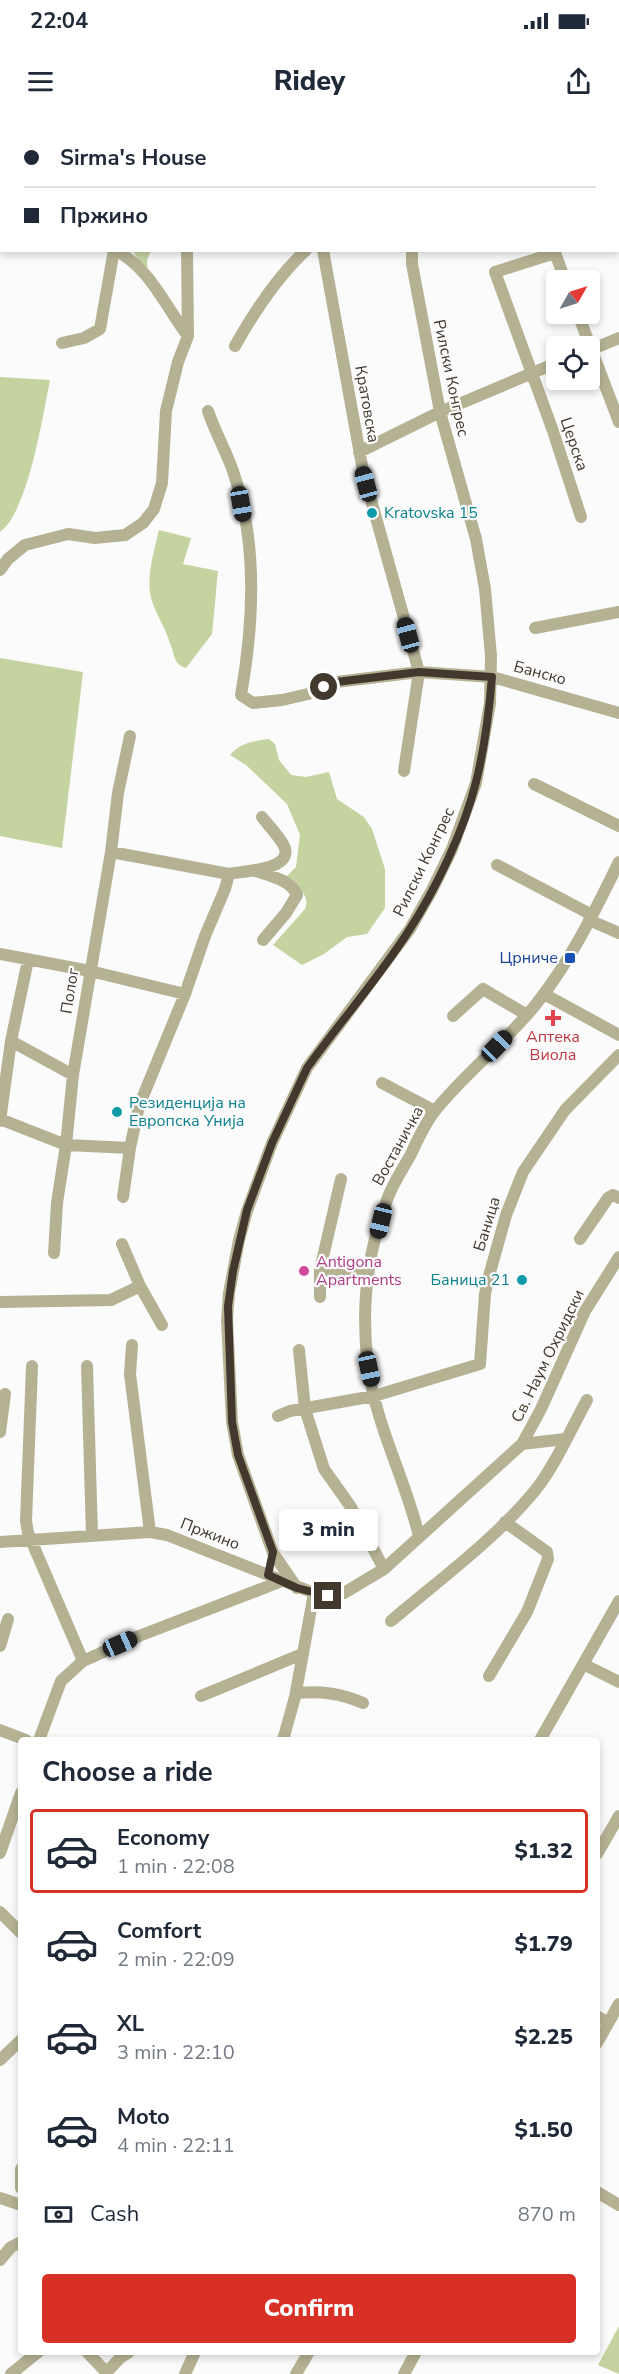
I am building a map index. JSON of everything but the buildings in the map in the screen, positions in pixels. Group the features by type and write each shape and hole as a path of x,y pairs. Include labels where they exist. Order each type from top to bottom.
{"street":[{"path":"62,343 84,338 100,329 114,252"},
{"path":"118,252 129,258 151,281 188,336"},
{"path":"0,570 8,559 25,545 68,534 95,538 126,535 154,509 162,483 166,411 178,362 188,336 187,252"},
{"path":"235,346 249,321 284,274 304,252"},
{"name":"Кратовска","path":"322,252 358,452 419,672 404,771"},
{"name":"Рилски Конгрес","path":"297,1588 273,1552 238,1455 232,1422 227,1320 229,1293 239,1240 272,1143 307,1068 410,929 452,849 476,783 487,728 492,677 485,589 476,539 440,412 415,281 412,252"},
{"path":"555,252 562,270"},
{"name":"Церска","path":"555,252 495,272 553,431 581,517"},
{"path":"600,346 619,338"},
{"path":"358,452 440,412 546,366"},
{"path":"600,373 619,422"},
{"name":"Банско","path":"208,411 235,479 251,564 247,660 241,695 253,703 282,700 308,694 336,682 419,672 492,677 619,713"},
{"path":"535,628 619,612"},
{"name":"Полог","path":"54,1253 57,1203 73,1075 111,852 118,793 130,736"},
{"path":"534,784 619,826"},
{"path":"111,852 229,874 256,871 278,863 285,855 283,844 262,816"},
{"name":"Востаничка","path":"419,1536 409,1498 383,1429 374,1396 366,1339 365,1306 368,1276 387,1200 435,1111 527,1015 544,994 580,939 619,862"},
{"path":"497,865 619,933"},
{"path":"256,871 286,883 296,890 297,895 286,913 263,940"},
{"path":"123,1197 139,1106 185,994 229,874"},
{"path":"0,954 90,971 185,994"},
{"path":"28,960 8,1043 0,1120 66,1145 130,1148"},
{"path":"453,1016 483,989 527,1015"},
{"path":"544,994 619,1035"},
{"path":"8,1043 73,1075"},
{"name":"Баница","path":"374,1396 480,1364 485,1294 489,1276 506,1215 523,1173 565,1110 619,1055"},
{"path":"382,1083 435,1111"},
{"path":"320,1297 320,1270 341,1179"},
{"path":"580,1239 608,1198 614,1195 619,1198"},
{"path":"122,1244 140,1286 162,1325"},
{"name":"Св. Наум Охридски","path":"419,1536 522,1444 541,1409 585,1311 619,1257"},
{"path":"320,1270 368,1276"},
{"path":"0,1302 111,1300 140,1286"},
{"path":"132,1345 130,1374 150,1532"},
{"path":"299,1350 305,1409 324,1468 351,1507 384,1569"},
{"path":"32,1366 26,1521 31,1539 82,1661"},
{"path":"87,1366 92,1535"},
{"path":"0,1432 5,1394"},
{"path":"278,1416 374,1396"},
{"path":"391,1621 505,1522 538,1485 587,1400"},
{"path":"522,1444 565,1439"},
{"path":"489,1676 526,1612 548,1559 547,1552 505,1522"},
{"name":"Пржино","path":"0,1542 150,1532 167,1535 297,1588 328,1596 344,1593 384,1569 419,1536"},
{"path":"268,1575 273,1552"},
{"path":"40,1737 61,1681 82,1661 139,1636 282,1581"},
{"path":"284,1737 296,1693 314,1593"},
{"path":"542,1737 619,1601"},
{"path":"0,1646 9,1619"},
{"path":"201,1696 303,1654"},
{"path":"587,1666 619,1682"},
{"path":"296,1693 320,1691 336,1693 363,1703"},
{"path":"0,1730 18,1737"},
{"path":"1,1845 18,1801"},
{"path":"600,1849 619,1816"},
{"path":"0,1912 18,1930"},
{"path":"603,2020 619,2004"},
{"path":"0,2060 18,2043"},
{"path":"600,2194 619,2205"},
{"path":"0,2198 18,2204"},
{"path":"0,2260 18,2243"},
{"path":"11,2374 34,2355"},
{"path":"90,2355 106,2373 124,2355"},
{"path":"185,2374 194,2355"},
{"path":"296,2374 307,2355"},
{"path":"404,2374 414,2355"}],"green space":[{"path":"134,252 151,252 147,260 148,276"},
{"path":"0,377 50,380 33,462 26,484 19,505 10,521 0,532"},
{"path":"159,530 191,538 183,564 218,571 212,634 186,668 175,658 150,595 151,567"},
{"path":"0,658 83,672 62,848 0,836"},
{"path":"269,739 275,744 279,760 291,775 306,777 329,772 337,799 364,817 372,829 385,869 385,908 367,934 347,937 324,954 302,965 273,945 305,909 306,899 302,891 286,877 296,867 300,835 287,804 246,765 230,755 243,745"},
{"path":"619,2326 619,2374 598,2365"}],"place":[{"name":"Kratovska 15","path":"372,513"},
{"name":"Црниче","path":"570,958"},
{"name":"Аптека Виола","path":"553,1018"},
{"name":"Резиденција на Европска Унија","path":"117,1112"},
{"name":"Antigona Apartments","path":"304,1271"},
{"name":"Баница 21","path":"522,1280"}],"route":[{"path":"324,687 336,682 419,672 492,677 487,728 476,783 452,849 432,890 397,949 307,1068 296,1088 247,1210 229,1293 227,1320 232,1422 238,1455 273,1552 268,1575 297,1588 328,1596"}]}
